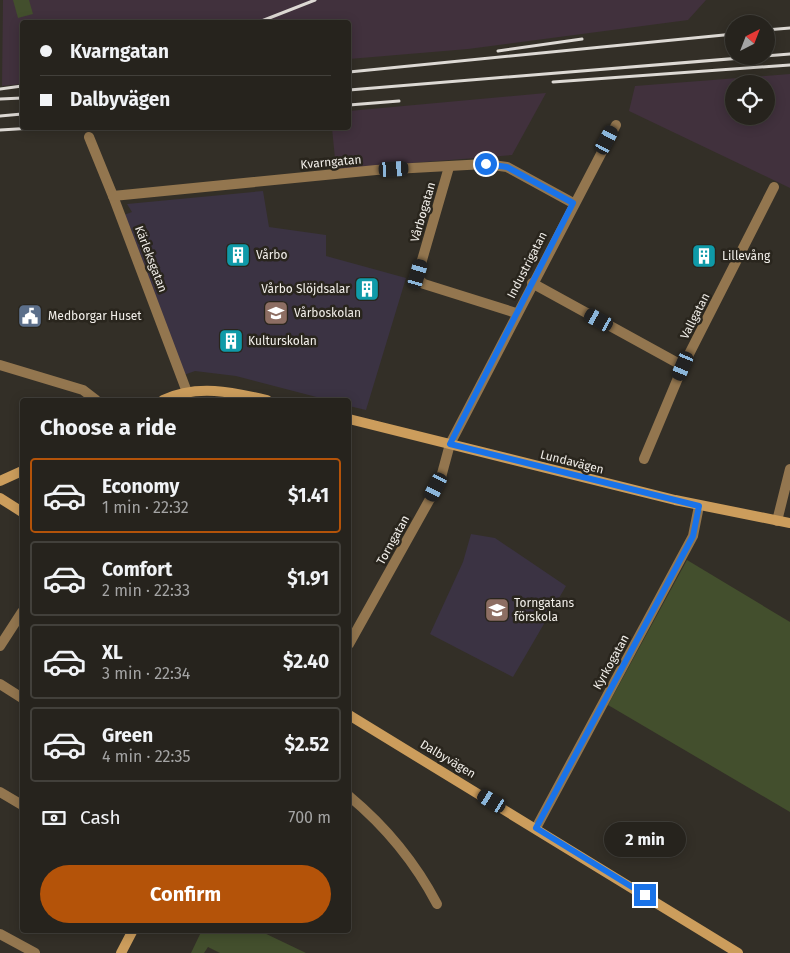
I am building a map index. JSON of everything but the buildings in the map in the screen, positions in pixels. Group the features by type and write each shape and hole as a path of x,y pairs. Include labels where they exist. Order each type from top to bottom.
{"main road":[{"path":"169,398 187,392 223,391 255,398"},
{"name":"Lundavägen","path":"351,422 450,444 699,506 790,524"},
{"path":"0,481 20,472"},
{"path":"0,498 20,511"},
{"name":"Dalbyvägen","path":"351,716 738,953"},
{"path":"122,953 132,933"}],"street":[{"name":"Industrigatan","path":"450,444 573,203 616,125"},
{"name":"Kärleksgatan","path":"88,137 113,196 187,392"},
{"name":"Kvarngatan","path":"113,196 269,179 486,164 507,167 573,203"},
{"name":"Vårbogatan","path":"449,166 418,274 419,280 424,284 516,313"},
{"name":"Vallgatan","path":"644,459 683,366 774,187"},
{"path":"532,283 683,366"},
{"path":"0,365 83,390 93,398"},
{"name":"Torngatan","path":"351,640 440,481 450,444"},
{"path":"777,521 790,469"},
{"name":"Kyrkogatan","path":"536,828 693,536 699,506"},
{"path":"0,646 20,615"},
{"path":"0,684 20,697"},
{"path":"0,792 20,804"},
{"path":"351,798 383,828 409,858 437,904"},
{"path":"0,934 36,953"}],"shaded area":[{"path":"3,0 706,0 688,20 468,49 351,59 351,20 20,20 20,84 2,86"},
{"path":"790,74 790,188 629,111 635,86 725,79 725,125 775,125 775,75"},
{"path":"546,93 512,155 336,169 332,130 351,130 351,111"},
{"name":"Vårboskolan","path":"263,191 269,227 326,235 326,256 406,278 366,410 351,406 351,398 320,398 236,376 195,371 181,376 121,216 132,212 127,204"},
{"name":"Torngatans förskola","path":"471,534 495,538 566,586 513,677 430,634 463,562"}],"green space":[{"path":"13,0 29,0 33,14 18,18"},
{"path":"687,560 790,622 790,812 608,705"},
{"path":"201,933 264,933 306,953 220,953 208,947 204,953 191,953"}],"railway":[{"path":"264,20 315,0"},
{"path":"775,29 790,28"},
{"path":"351,72 725,35"},
{"path":"498,51 582,39"},
{"path":"351,90 790,54"},
{"path":"553,82 790,65"},
{"path":"0,89 20,86"},
{"path":"0,99 20,98"},
{"path":"351,105 399,101"},
{"path":"0,116 20,114"},
{"path":"0,130 20,129"}],"place":[{"name":"Vårbo","path":"238,255"},
{"name":"Lillevång","path":"704,256"},
{"name":"Vårbo Slöjdsalar","path":"367,289"},
{"name":"Vårboskolan","path":"276,313"},
{"name":"Medborgar Huset","path":"30,316"},
{"name":"Kulturskolan","path":"231,341"},
{"name":"Torngatans förskola","path":"497,610"}],"route":[{"path":"486,164 507,167 573,203 450,444 699,506 693,536 536,828 645,895"}]}
